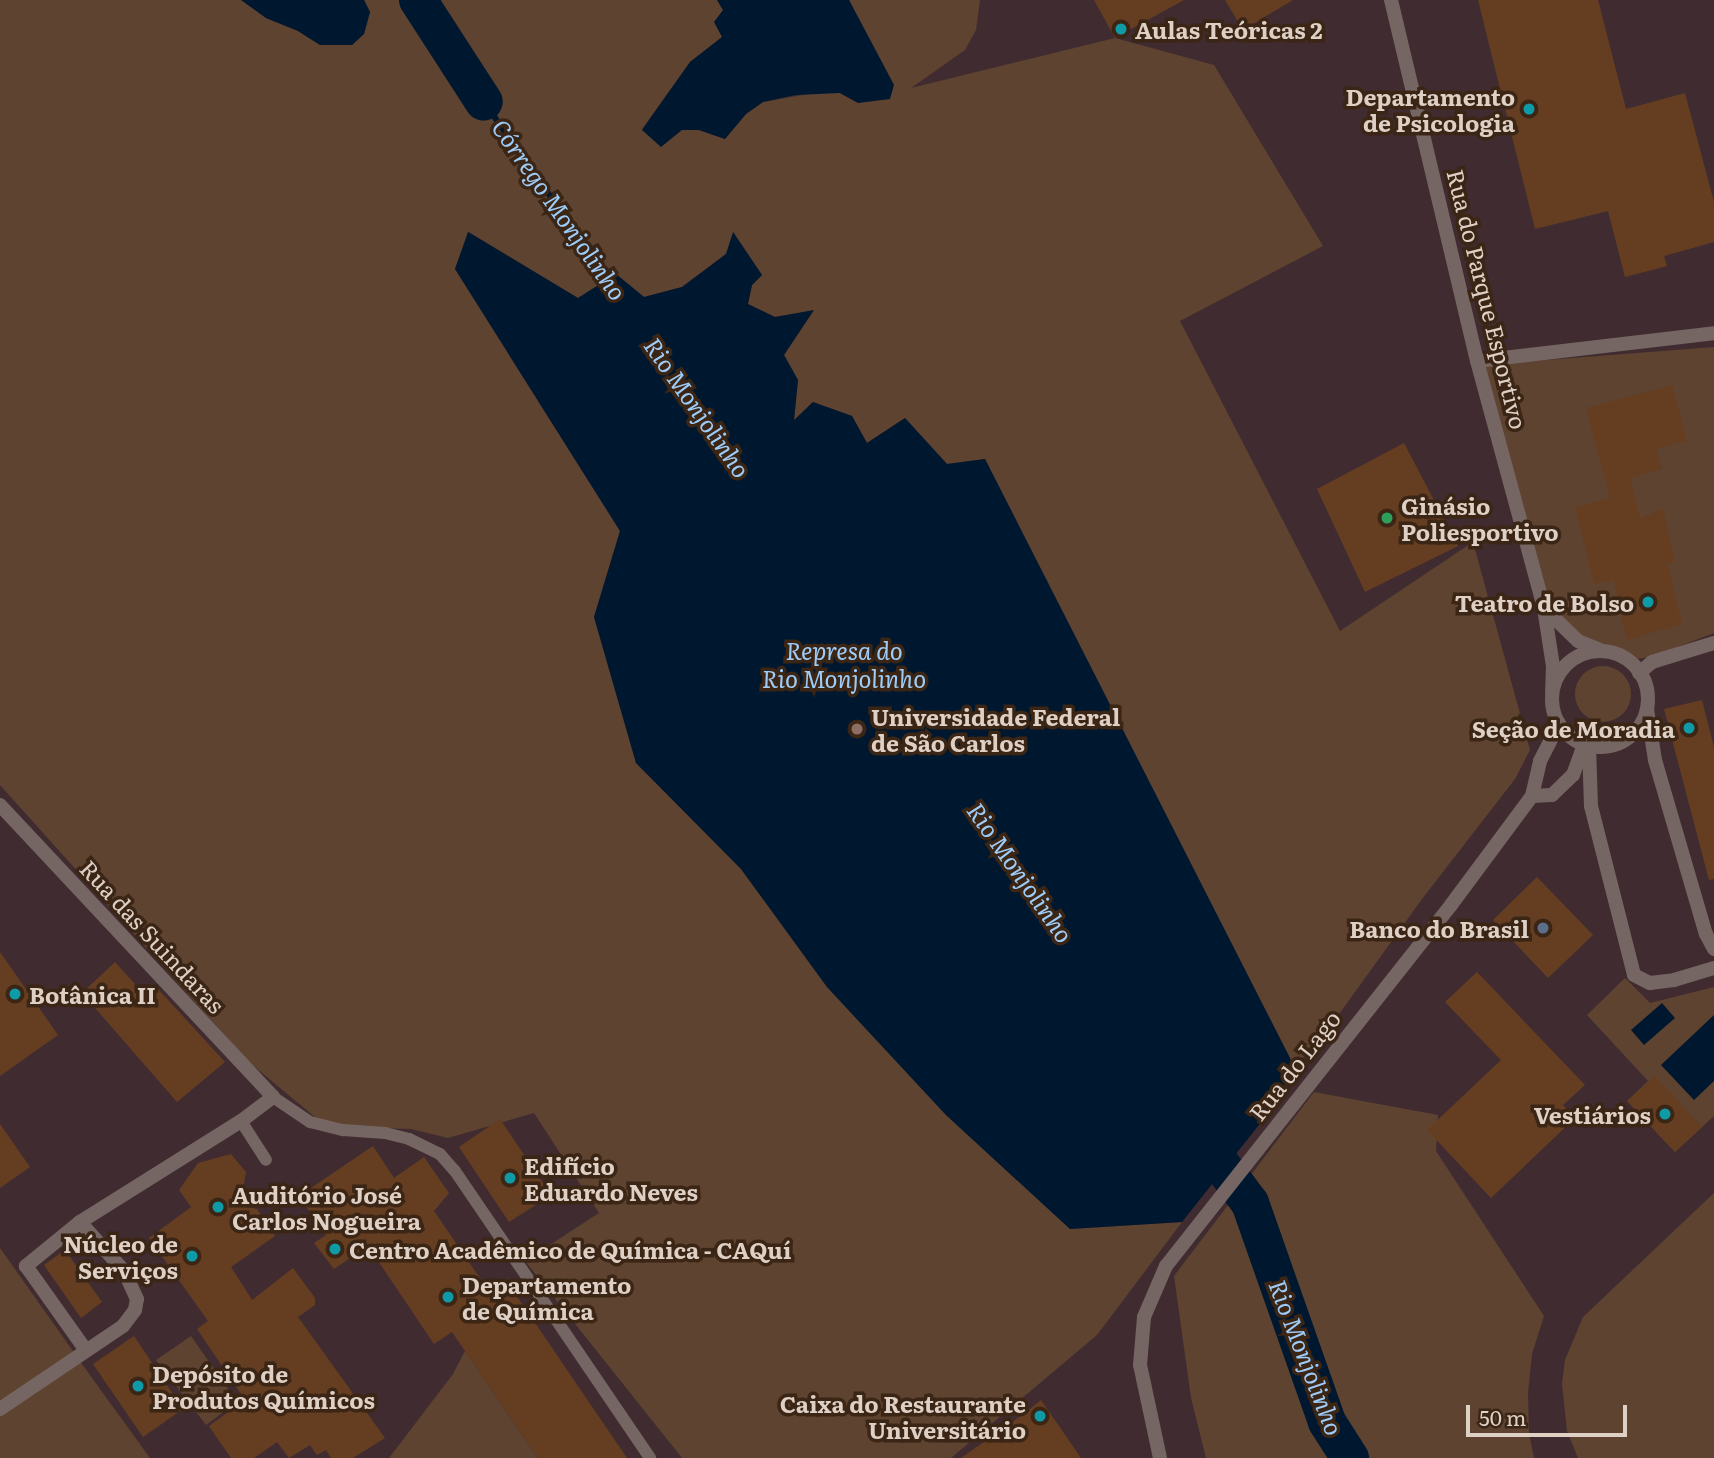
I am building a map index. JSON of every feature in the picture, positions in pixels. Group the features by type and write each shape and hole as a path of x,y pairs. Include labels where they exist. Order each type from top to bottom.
{"street":[{"name":"Rua do Parque Esportivo","path":"1391,0 1477,361 1544,608 1553,666 1552,691"},
{"path":"1477,361 1714,333"},
{"path":"1544,608 1578,641 1618,655 1639,673 1647,696 1655,760 1706,934 1714,949"},
{"path":"1639,673 1652,662 1714,643"},
{"path":"1604,652 1590,652 1571,662 1557,677 1552,691 1552,705 1559,724 1570,737 1587,746 1615,745 1626,740 1643,721 1647,709"},
{"name":"Rua do Lago","path":"1160,1458 1140,1366 1144,1317 1166,1266 1451,905 1532,796 1540,761 1559,724"},
{"path":"1532,796 1552,794 1573,775 1587,746"},
{"path":"1587,746 1591,806 1634,975 1650,983 1674,980 1714,968"},
{"name":"Rua das Suindaras","path":"0,805 273,1097"},
{"path":"85,1349 26,1266 80,1222 242,1121 273,1097"},
{"path":"0,1409 85,1349 123,1326 135,1310 137,1299 124,1271 80,1222"}],"lane":[{"path":"273,1097 310,1122 342,1130 397,1136 440,1154 455,1171 650,1458"},
{"path":"242,1121 266,1160"}],"shaded area":[{"name":"Universidade Federal de São Carlos","path":"0,0 1714,0 1714,1458 0,1458"},
{"path":"0,0 241,0 266,18 298,31 320,45 352,45 364,34 370,12 364,0 717,0 723,10 722,37 690,62 642,129 699,130 725,139 746,114 763,102 814,93 840,93 858,103 894,85 849,0 980,0 976,30 965,50 911,88 1115,38 1214,65 1323,246 1180,321 1340,631 1473,542 1530,750 1515,779 1422,899 1319,1042 1294,1066 985,459 947,464 905,418 867,443 852,416 813,402 794,421 798,380 784,355 813,311 775,317 748,304 752,285 762,275 734,233 726,254 682,287 644,297 616,274 578,298 469,232 455,269 620,531 594,617 636,763 741,869 827,987 946,1115 1070,1229 1182,1222 1097,1335 951,1458 682,1458 525,1261 599,1213 534,1113 448,1138 411,1129 327,1127 249,1062 0,785"},
{"path":"1714,347 1714,633 1651,657 1621,661 1615,656 1601,655 1551,613 1484,365"},
{"path":"1603,666 1614,668 1623,674 1629,683 1629,705 1623,714 1614,720 1603,722 1592,720 1583,714 1577,705 1575,694 1577,683 1583,674 1592,668"},
{"path":"1625,978 1650,1003 1714,987 1714,1116 1675,1152 1627,1101 1648,1081 1587,1015"},
{"path":"1314,1092 1438,1115 1436,1151 1544,1316 1532,1354 1528,1393 1529,1433 1534,1458 1206,1458 1191,1398 1174,1276"},
{"path":"1714,1193 1714,1458 1578,1458 1567,1431 1562,1384 1565,1360 1583,1317"},
{"path":"0,1248 92,1378 150,1458 0,1458"},
{"path":"191,1336 237,1402 206,1425 156,1360"},
{"path":"465,1351 538,1458 389,1458 453,1374"}],"water":[{"path":"241,0 364,0 370,12 364,34 352,45 320,45 298,31 266,18"},
{"path":"717,0 849,0 894,85 890,99 858,103 840,93 796,95 763,102 746,114 725,139 699,130 682,130 661,147 642,130 690,62 722,37 714,22 723,10"},
{"name":"Represa do Rio Monjolinho","path":"468,232 578,298 616,274 644,297 682,287 726,254 733,232 762,275 752,285 748,304 775,317 814,310 784,355 798,380 794,420 813,402 852,416 867,443 905,418 947,464 985,459 1294,1066 1289,1087 1182,1222 1070,1229 946,1115 827,987 741,869 636,763 594,617 620,531 455,269"},
{"path":"1662,1003 1675,1018 1644,1045 1631,1030"},
{"path":"1714,1015 1714,1081 1694,1100 1661,1065"}],"building":[{"name":"Aulas Teóricas 2","path":"1094,0 1184,0 1115,38"},
{"path":"1225,0 1293,0 1243,30"},
{"path":"1478,0 1598,0 1626,109 1685,93 1714,202 1714,242 1664,256 1667,266 1625,277 1608,211 1535,229"},
{"path":"1672,385 1687,441 1656,449 1662,469 1630,478 1640,518 1663,509 1675,561 1668,563 1682,624 1626,640 1614,580 1594,584 1575,507 1610,498 1586,408"},
{"name":"Ginásio Poliesportivo","path":"1404,443 1458,546 1365,592 1317,489"},
{"name":"Seção de Moradia","path":"1702,700 1714,747 1714,879 1709,880 1664,709"},
{"name":"Banco do Brasil","path":"1537,877 1593,935 1548,978 1493,920"},
{"name":"Botânica II","path":"0,952 58,1035 0,1076"},
{"path":"115,962 143,993 158,989 225,1062 177,1102 82,993"},
{"path":"1477,972 1585,1085 1563,1105 1575,1118 1491,1198 1427,1130 1501,1060 1445,1002"},
{"name":"Vestiários","path":"1655,1076 1702,1127 1675,1152 1627,1101"},
{"name":"Edifício Eduardo Neves","path":"500,1119 551,1195 509,1222 459,1147"},
{"path":"0,1124 30,1167 0,1188"},
{"name":"Departamento de Química","path":"373,1146 394,1178 424,1157 449,1193 434,1211 497,1303 514,1292 627,1458 538,1458 452,1332 434,1344 368,1246 334,1269 314,1243 326,1235 299,1196"},
{"path":"231,1154 246,1172 240,1206 257,1209 275,1236 231,1267 252,1300 293,1268 315,1298 315,1305 298,1317 385,1438 353,1458 331,1458 326,1450 317,1455 310,1445 289,1458 277,1442 254,1458 231,1458 209,1426 245,1400 197,1329 208,1321 149,1238 191,1207 179,1190 198,1163"},
{"path":"65,1250 102,1302 81,1318 44,1265"},
{"name":"Depósito de Produtos Químicos","path":"134,1336 183,1409 143,1437 93,1364"},
{"path":"1041,1400 1081,1458 961,1458 1025,1413"}],"waterway":[{"name":"Rio Monjolinho","path":"418,0 484,102"},
{"name":"Córrego Monjolinho","path":"484,102 612,284"},
{"name":"Rio Monjolinho","path":"1194,1128 1250,1203 1327,1422 1350,1458"}],"place":[{"name":"Aulas Teóricas 2","path":"1121,29"},
{"name":"Departamento de Psicologia","path":"1529,109"},
{"name":"Ginásio Poliesportivo","path":"1387,518"},
{"name":"Teatro de Bolso","path":"1648,602"},
{"name":"Seção de Moradia","path":"1689,728"},
{"name":"Universidade Federal de São Carlos","path":"857,729"},
{"name":"Banco do Brasil","path":"1543,928"},
{"name":"Botânica II","path":"15,994"},
{"name":"Vestiários","path":"1665,1114"},
{"name":"Edifício Eduardo Neves","path":"510,1178"},
{"name":"Auditório José Carlos Nogueira","path":"218,1207"},
{"name":"Centro Acadêmico de Química - CAQuí","path":"335,1249"},
{"name":"Núcleo de Serviços","path":"192,1256"},
{"name":"Departamento de Química","path":"448,1297"},
{"name":"Depósito de Produtos Químicos","path":"138,1386"},
{"name":"Caixa do Restaurante Universitário","path":"1040,1416"}]}
